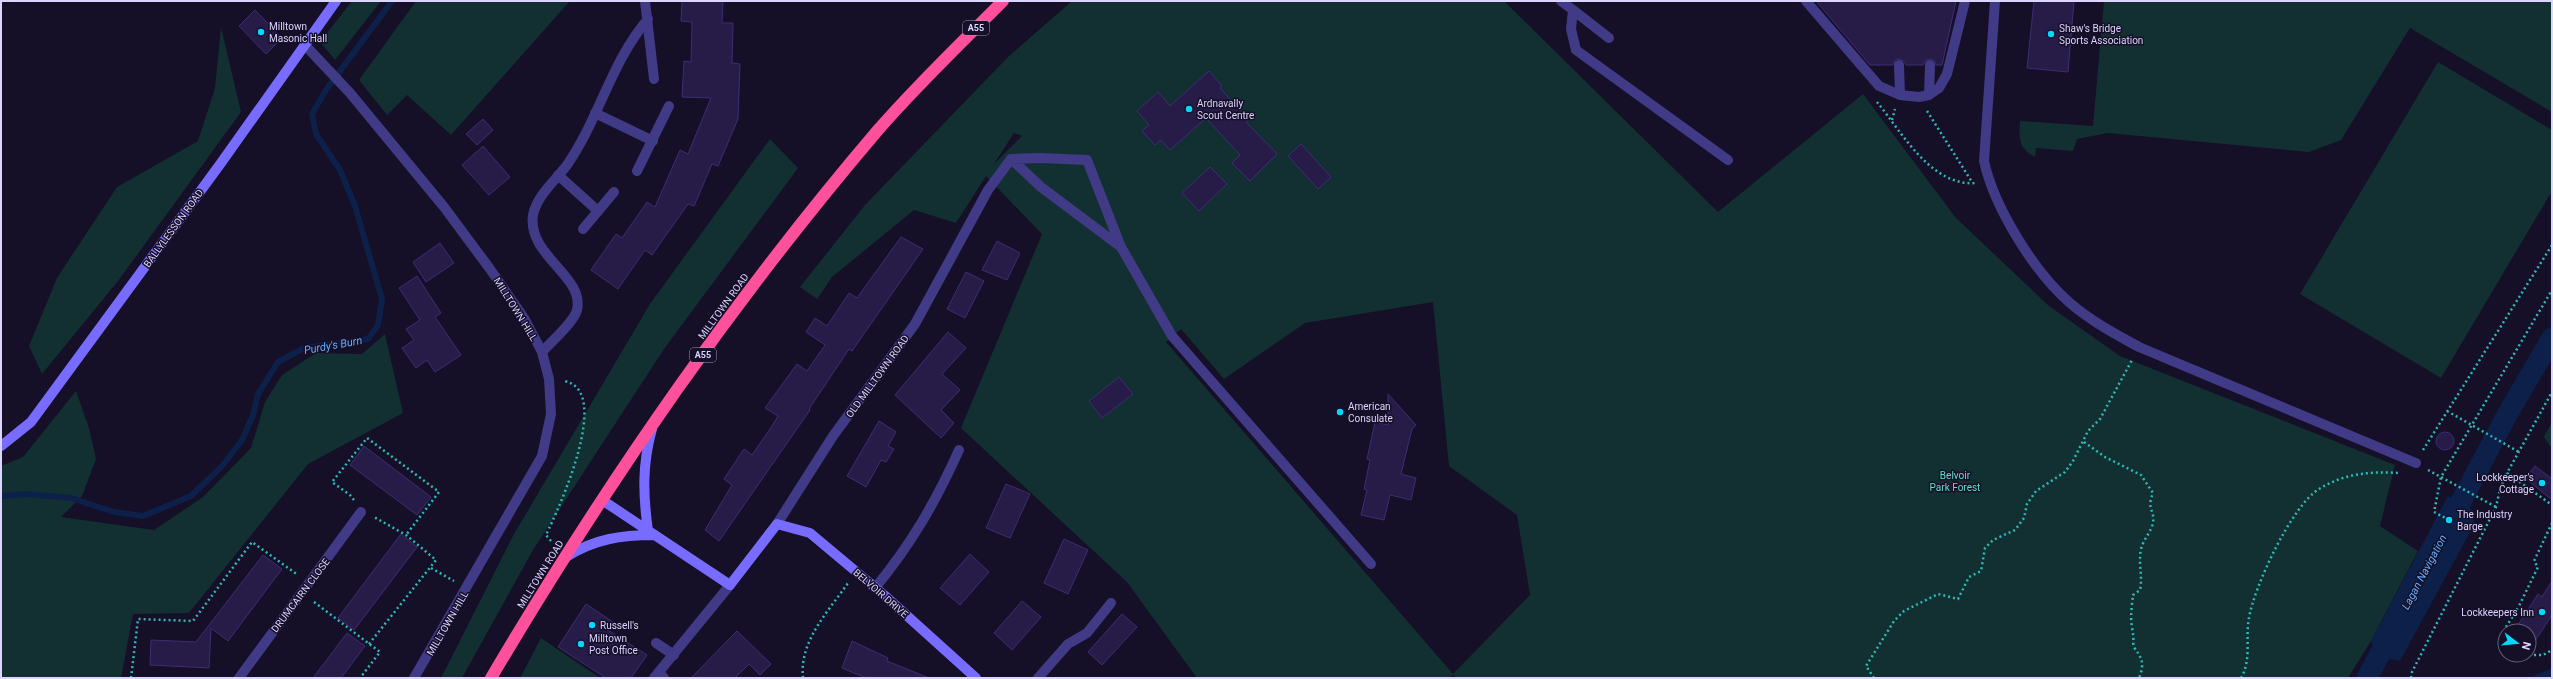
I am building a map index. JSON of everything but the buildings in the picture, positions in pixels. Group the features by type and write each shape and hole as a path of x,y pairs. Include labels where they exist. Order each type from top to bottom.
{"highway":[{"name":"MILLTOWN ROAD","path":"491,678 564,558 602,500 654,423 763,271 880,129 1003,1"}],"street":[{"name":"BALLYLESSON ROAD","path":"1,446 31,422 221,163 304,44 336,1"},
{"path":"645,1 654,79"},
{"path":"1561,1 1609,38"},
{"path":"1806,1 1879,86 1900,96 1918,97 1930,95 1939,88 1947,74 1966,1"},
{"path":"1995,1 1984,161 1988,181 2013,230 2038,266 2069,302 2102,327 2139,347 2416,463"},
{"path":"1573,10 1571,29 1576,50 1728,160"},
{"path":"542,352 577,310 577,300 572,284 542,249 534,236 532,225 534,213 540,199 567,164 595,113 626,46 648,18"},
{"name":"MILLTOWN HILL","path":"304,44 350,93 444,207 490,269 524,318 542,352 549,379 551,414 542,456 414,678"},
{"path":"1899,65 1900,96"},
{"path":"1930,65 1930,95"},
{"path":"637,171 669,106"},
{"path":"595,113 653,141"},
{"path":"1011,159 1087,160 1121,247 1172,336 1371,564"},
{"path":"1011,159 1041,187 1121,247"},
{"name":"OLD MILLTOWN ROAD","path":"659,676 674,654 730,586 777,524 833,436 915,324 988,190 1011,159"},
{"path":"558,175 598,211"},
{"path":"583,229 614,192"},
{"path":"652,533 644,483 645,456 654,423"},
{"path":"875,588 904,553 922,525 959,450"},
{"path":"602,500 730,586"},
{"name":"DRUMCAIRN CLOSE","path":"239,678 362,512"},
{"name":"BELVOIR DRIVE","path":"777,524 810,533 875,588 976,678"},
{"path":"564,558 597,541 627,535 652,533"},
{"path":"1038,678 1068,644 1087,633 1111,602"},
{"path":"656,643 674,654"}],"path":[{"path":"1918,97 1972,183"},
{"path":"2241,678 2249,650 2249,619 2258,587 2293,518 2317,490 2345,476 2378,472 2410,474 2447,411 2517,304 2552,245"},
{"path":"2449,520 2434,512 2441,477 2552,290"},
{"path":"1874,678 1866,666 1894,621 1904,611 1929,597 1938,594 1958,599 1969,577 1981,571 1985,548 1993,540 2015,530 2024,518 2027,504 2036,491 2065,472 2084,442 2088,431 2100,419 2139,347"},
{"path":"549,379 570,382 582,396 584,425 571,480 546,535 551,541"},
{"path":"2411,678 2412,672 2496,507 2500,489 2507,473 2552,392"},
{"path":"2447,411 2519,452"},
{"path":"369,644 436,560 406,535 383,520 362,512 350,495 332,482 367,438 438,492 406,535"},
{"path":"2084,442 2105,457 2141,475 2153,493 2148,504 2153,523 2141,549 2140,568 2143,576 2140,590 2133,595 2132,628 2135,635 2133,646 2142,659 2144,666 2139,678"},
{"path":"2416,463 2496,507"},
{"path":"2507,473 2552,505"},
{"path":"2508,623 2519,606 2538,567 2534,561 2552,523"},
{"path":"131,678 138,619 193,621 252,542 309,583"},
{"path":"431,568 467,588"},
{"path":"803,678 802,668 808,641 856,572"},
{"path":"302,593 380,652 360,678"},
{"path":"2519,606 2530,615"},
{"path":"2537,655 2542,655 2552,650"}],"green space":[{"path":"352,1 381,1 335,60 320,42"},
{"path":"416,1 570,1 451,135 407,95 387,115 359,80"},
{"name":"Belvoir Park Forest","path":"1072,1 1504,1 1718,212 1863,94 1956,218 2049,306 2120,356 2395,465 2380,526 2418,551 2371,641 2348,678 1456,678 1453,675 1450,678 1197,678 1127,582 961,428 1042,234 986,176 956,223 914,210 832,277 817,299 800,287 865,205 1008,57","holes":["1014,133 1022,136 994,164","1433,302 1449,466 1517,515 1530,595 1453,674 1166,342 1181,329 1224,379 1305,323"]},
{"path":"2104,1 2552,1 2552,112 2410,28 2341,140 2309,152 2108,133 2077,139 2073,151 2036,148 2035,157 2025,150 2021,142 2020,121 2093,126"},
{"path":"221,27 241,112 118,281 42,374 29,346 57,278 117,187 198,141 215,88"},
{"path":"2438,62 2552,130 2552,191 2441,378 2300,294"},
{"path":"770,139 798,168 664,349 533,550 462,678 441,678 514,534 650,304"},
{"path":"385,334 403,413 308,464 189,613 133,614 121,678 1,678 1,466 23,457 76,391 89,428 96,459 82,496 61,517 154,530 203,497 251,448 265,402 282,375 316,353 362,354"},
{"path":"2552,422 2552,449 2544,437"},
{"path":"541,638 600,678 520,678"}],"water":[{"path":"2448,496 2474,511 2474,525 2400,661 2378,657 2371,641"},
{"path":"2552,668 2552,678 2529,678"}],"waterway":[{"name":"Purdy's Burn","path":"1,496 27,494 71,498 114,512 143,516 191,496 223,465 242,440 253,415 258,394 278,362 304,348 368,339 378,325 382,299 355,206 340,170 316,134 312,114 326,90 392,1"},
{"path":"2447,528 2508,413 2552,338"},
{"name":"Lagan Navigation","path":"2367,678 2392,631"}],"place":[{"name":"Milltown Masonic Hall","path":"261,32"},
{"name":"Shaw's Bridge Sports Association","path":"2051,34"},
{"name":"Ardnavally Scout Centre","path":"1189,109"},
{"name":"American Consulate","path":"1340,412"},
{"name":"Lockkeeper's Cottage","path":"2542,483"},
{"name":"The Industry Barge","path":"2449,520"},
{"name":"Lockkeepers Inn","path":"2542,612"},
{"name":"Russell's","path":"592,625"},
{"name":"Milltown Post Office","path":"581,644"}]}
